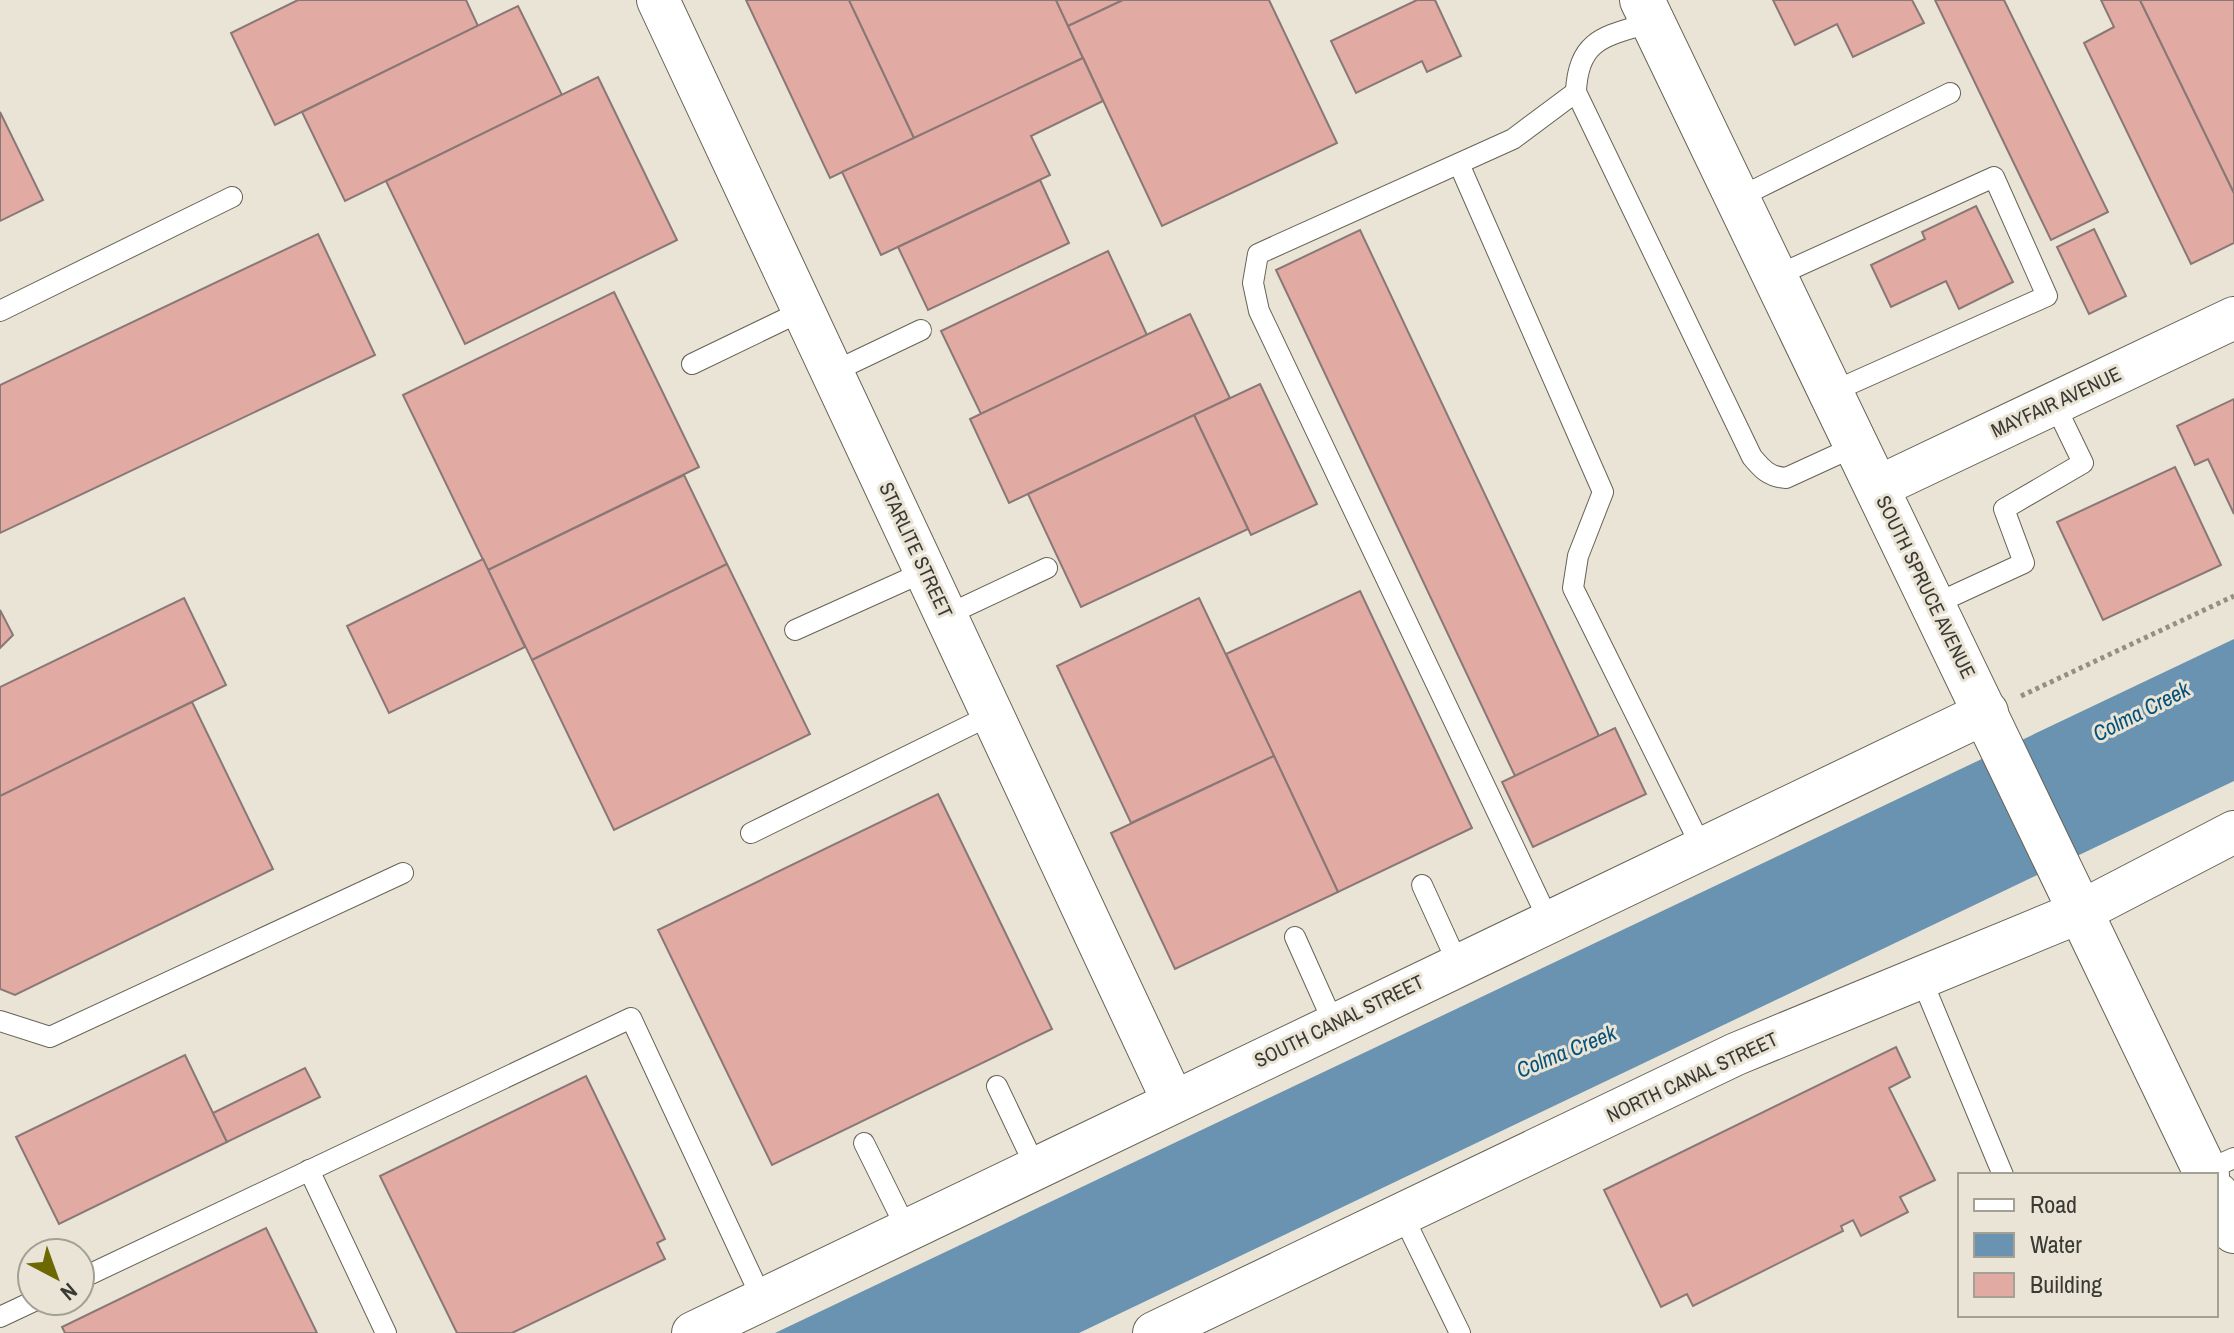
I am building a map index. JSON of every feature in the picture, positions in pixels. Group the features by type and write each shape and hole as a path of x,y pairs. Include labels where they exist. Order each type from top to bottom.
{"main road":[{"name":"SOUTH SPRUCE AVENUE","path":"1647,11 1935,604 2080,912 2215,1173"},
{"name":"SOUTH SPRUCE AVENUE","path":"2218,1180 2234,1231"}],"street":[{"name":"STARLITE STREET","path":"658,0 1173,1101"},
{"name":"MAYFAIR AVENUE","path":"1878,487 2234,318"},
{"name":"SOUTH CANAL STREET","path":"693,1333 1702,848 1995,730"},
{"name":"NORTH CANAL STREET","path":"1154,1333 1736,1054 2080,912 2234,832"}],"lane":[{"path":"1647,11 1596,40 1577,71 1576,92 1752,457 1764,471 1786,478 1858,445"},
{"path":"1549,921 1259,311 1253,283 1258,254 1513,139 1576,92"},
{"path":"1738,198 1950,93"},
{"path":"1459,164 1603,492 1578,556 1573,588 1702,848"},
{"path":"1776,276 1994,177 2047,296 1832,392"},
{"path":"0,311 232,197"},
{"path":"692,364 804,310"},
{"path":"833,372 921,330"},
{"path":"1935,604 2024,563 2004,509 2083,463 2054,403"},
{"path":"947,615 1047,568"},
{"path":"795,630 926,571"},
{"path":"751,833 993,714"},
{"path":"0,1021 50,1037 403,873"},
{"path":"1422,885 1458,964"},
{"path":"1295,937 1334,1024"},
{"path":"1921,978 2002,1173"},
{"path":"96,1271 631,1018 763,1301"},
{"path":"997,1086 1036,1168"},
{"path":"864,1143 907,1230"},
{"path":"309,1170 386,1333"},
{"path":"1402,1214 1460,1333"}],"path":[{"path":"1995,730 2234,596"}],"water":[{"name":"Colma Creek","path":"2234,639 2234,781 1079,1333 775,1333"}],"building":[{"path":"298,0 466,0 478,26 275,125 231,33"},
{"path":"746,0 849,0 914,138 830,178"},
{"path":"849,0 1056,0 1083,58 914,138"},
{"path":"1056,0 1123,0 1068,26"},
{"path":"1123,0 1269,0 1337,143 1162,226 1068,26"},
{"path":"1417,0 1435,0 1461,56 1427,72 1422,61 1356,93 1331,41"},
{"path":"1773,0 1912,0 1924,23 1853,57 1837,24 1795,45"},
{"path":"1935,0 2004,0 2108,212 2051,240"},
{"path":"2101,0 2140,0 2234,193 2234,243 2191,264 2084,43 2114,27"},
{"path":"2140,0 2234,0 2234,193"},
{"path":"518,6 562,95 345,201 302,112"},
{"path":"1083,58 1103,101 1031,136 1050,175 881,255 842,172"},
{"path":"598,77 677,240 465,344 386,181"},
{"path":"0,112 43,200 0,221"},
{"path":"1040,180 1069,243 928,310 898,247"},
{"path":"1976,206 2013,282 1959,309 1946,281 1891,307 1871,265 1925,239 1922,232"},
{"path":"2094,229 2126,296 2089,314 2057,247"},
{"path":"1360,230 1599,736 1515,776 1276,270"},
{"path":"318,234 375,355 0,533 0,385"},
{"path":"1108,251 1147,335 981,414 941,331"},
{"path":"614,292 699,467 488,570 403,395"},
{"path":"1190,314 1230,398 1009,503 970,419"},
{"path":"1260,384 1317,504 1251,535 1194,415"},
{"path":"2234,399 2234,514 2208,459 2195,465 2177,426"},
{"path":"1194,415 1248,529 1081,607 1028,494"},
{"path":"2175,467 2221,565 2103,620 2057,522"},
{"path":"684,475 727,564 532,660 488,570"},
{"path":"483,559 525,647 389,713 347,626"},
{"path":"727,564 810,734 614,830 532,660"},
{"path":"1360,591 1472,828 1338,892 1226,654"},
{"path":"184,598 226,685 0,796 0,687"},
{"path":"1199,598 1274,756 1131,823 1057,666"},
{"path":"0,610 13,635 0,648"},
{"path":"192,702 273,869 15,995 0,989 0,796"},
{"path":"1615,728 1646,794 1533,847 1502,782"},
{"path":"1274,756 1338,892 1175,969 1111,833"},
{"path":"938,794 1052,1029 772,1165 658,930"},
{"path":"1896,1047 1910,1077 1889,1088 1935,1180 1900,1197 1908,1212 1861,1236 1853,1220 1841,1226 1843,1231 1693,1306 1687,1294 1661,1307 1604,1190"},
{"path":"185,1055 227,1142 59,1224 16,1137"},
{"path":"305,1068 320,1097 227,1142 213,1113"},
{"path":"586,1076 665,1239 657,1243 665,1259 512,1333 457,1333 380,1176"},
{"path":"266,1228 317,1333 65,1333 62,1327 83,1317 96,1317 96,1310"}]}
